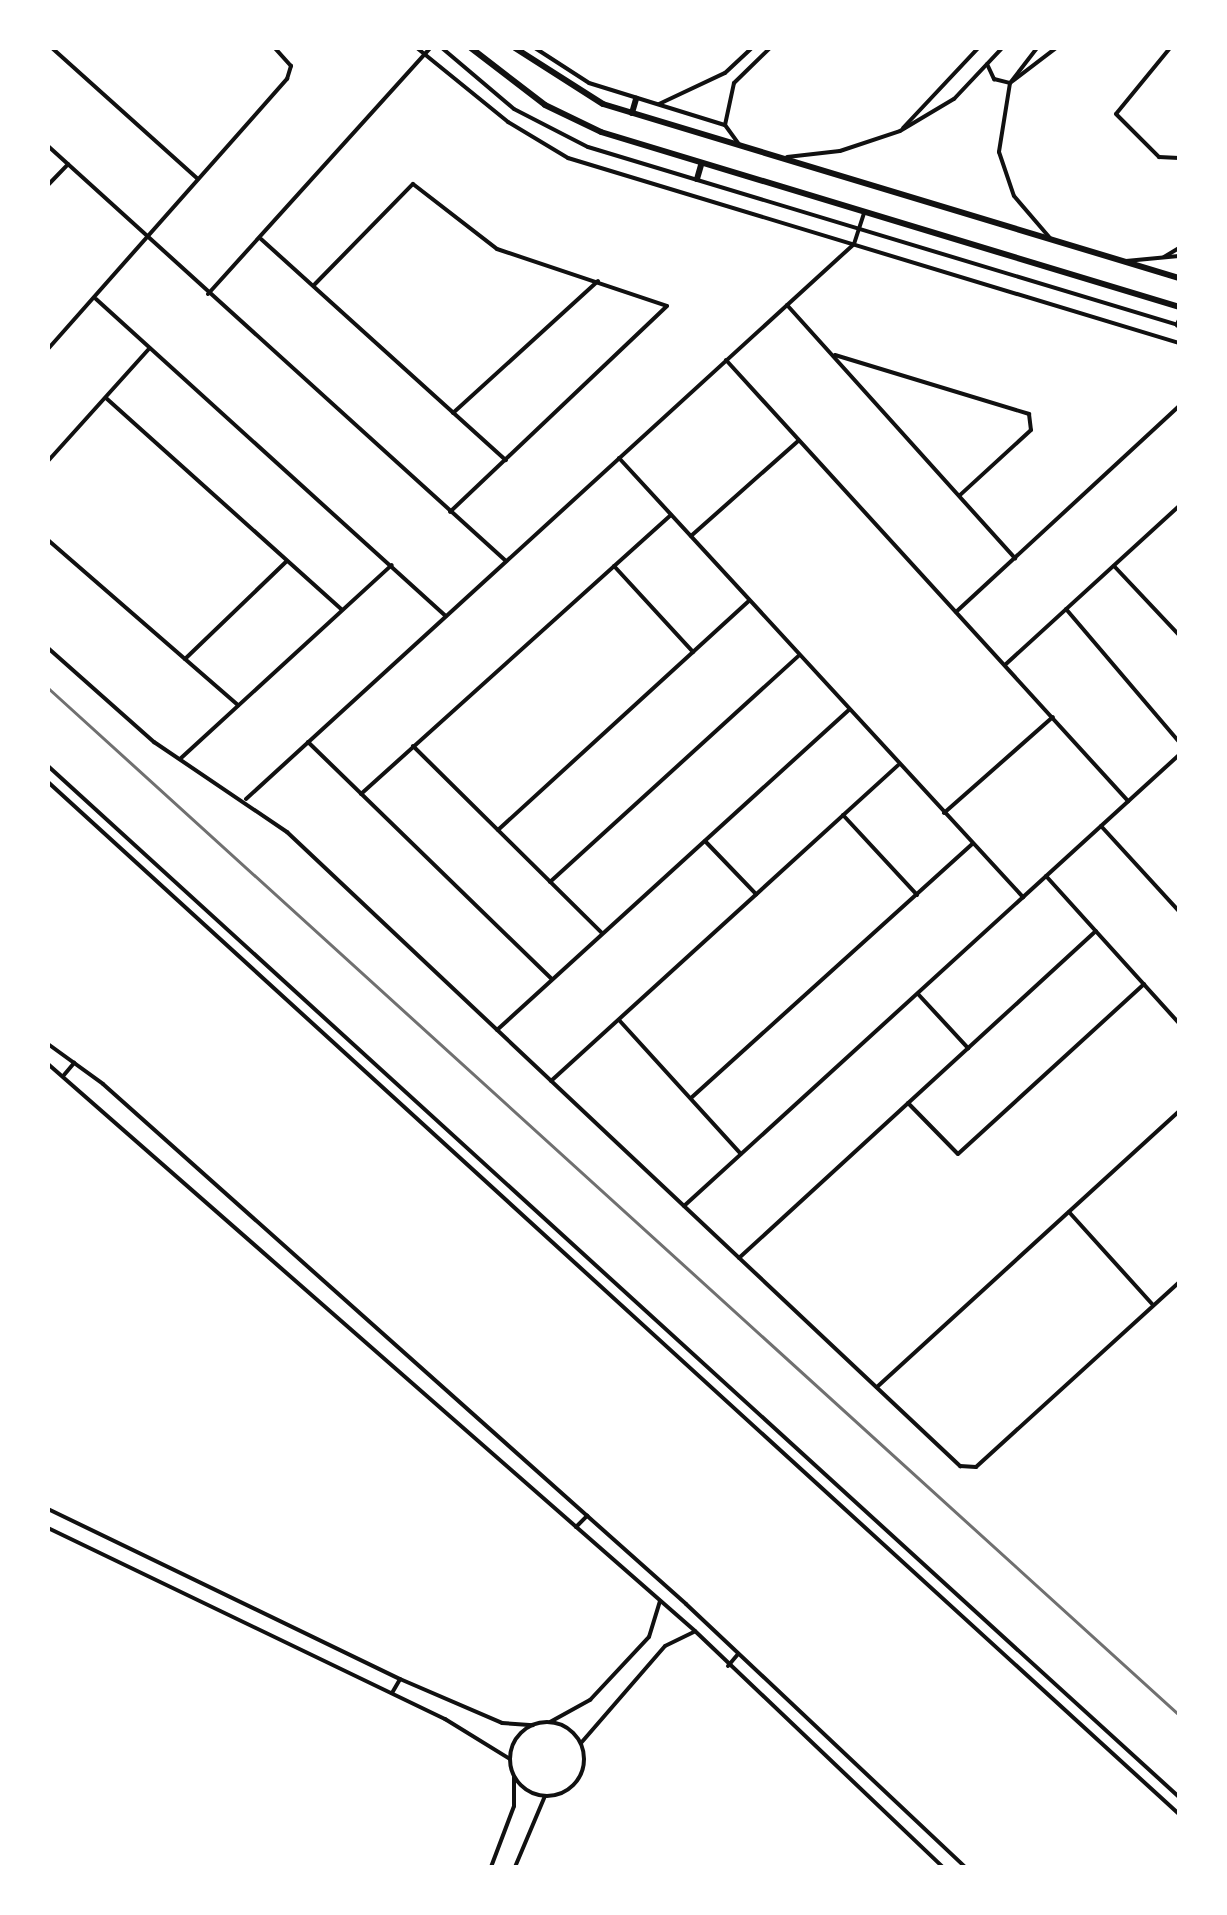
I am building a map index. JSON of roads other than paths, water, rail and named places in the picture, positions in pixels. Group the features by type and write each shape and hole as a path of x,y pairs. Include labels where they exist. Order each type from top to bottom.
{"street":[{"path":"52,48 198,179"},
{"path":"48,348 149,239 292,71 275,48"},
{"path":"417,48 551,151 1179,343"},
{"path":"208,294 261,239 430,48"},
{"path":"442,48 550,130 697,179 1179,324"},
{"path":"471,48 563,115 701,165 1179,307"},
{"path":"515,48 565,86 632,113 1179,278"},
{"path":"535,48 589,83 725,125 739,146"},
{"path":"657,105 725,73 752,48"},
{"path":"725,125 734,83 770,48"},
{"path":"900,131 978,48"},
{"path":"779,158 840,151 900,131 954,99 1002,48"},
{"path":"1037,48 1010,83 998,129 1004,175 1051,239"},
{"path":"1010,83 1056,48"},
{"path":"1170,48 1116,114 1159,157 1179,158"},
{"path":"987,64 994,79 1010,83"},
{"path":"725,73 734,83"},
{"path":"632,113 636,99"},
{"path":"48,146 506,561"},
{"path":"48,185 68,164"},
{"path":"697,179 701,165"},
{"path":"315,284 413,184 484,242 664,302 667,311 450,512"},
{"path":"246,799 854,244 864,213"},
{"path":"261,239 315,284 506,460"},
{"path":"1159,259 1179,248"},
{"path":"1122,261 1179,256"},
{"path":"453,413 598,281"},
{"path":"96,299 446,616"},
{"path":"787,305 1015,558"},
{"path":"48,461 149,349"},
{"path":"832,354 1029,414 1028,433 960,495"},
{"path":"726,360 1128,801"},
{"path":"106,398 342,610"},
{"path":"956,612 1179,406"},
{"path":"691,536 799,440"},
{"path":"619,458 1023,897"},
{"path":"1006,664 1179,506"},
{"path":"361,794 671,515"},
{"path":"48,540 238,705"},
{"path":"185,659 287,561"},
{"path":"180,759 392,565"},
{"path":"614,566 693,652"},
{"path":"1114,566 1179,635"},
{"path":"498,830 749,601"},
{"path":"1066,609 1179,742"},
{"path":"48,648 180,759 246,799 497,1030 960,1466 972,1469 1179,1282"},
{"path":"550,882 798,656"},
{"path":"497,1030 849,710"},
{"path":"944,813 1053,717"},
{"path":"308,742 552,979"},
{"path":"413,746 603,934"},
{"path":"684,1206 1179,755"},
{"path":"551,1081 899,765"},
{"path":"48,766 1179,1797"},
{"path":"48,782 1179,1814"},
{"path":"843,815 917,895"},
{"path":"1101,826 1179,911"},
{"path":"705,841 756,894"},
{"path":"691,1098 972,844"},
{"path":"1046,876 1178,1019"},
{"path":"739,1258 1096,931"},
{"path":"908,1103 958,1154 1144,984"},
{"path":"917,994 968,1048"},
{"path":"619,1020 742,1154"},
{"path":"48,1044 74,1063 587,1516 965,1867"},
{"path":"64,1075 74,1063"},
{"path":"48,1064 695,1631 728,1666 943,1867"},
{"path":"876,1387 1179,1111"},
{"path":"1069,1212 1153,1305"},
{"path":"48,1509 400,1679 502,1723 533,1725 549,1722 590,1700 649,1637 660,1602"},
{"path":"576,1527 587,1516"},
{"path":"48,1528 392,1693 510,1759"},
{"path":"515,1867 545,1796 576,1782 581,1743 665,1646 695,1631"},
{"path":"728,1666 738,1654"},
{"path":"392,1693 400,1679"},
{"path":"549,1722 581,1743"},
{"path":"491,1867 514,1806 514,1775 510,1759 514,1742 533,1725"},
{"path":"514,1775 545,1796"}],"railway":[{"path":"48,688 1179,1715"}]}
